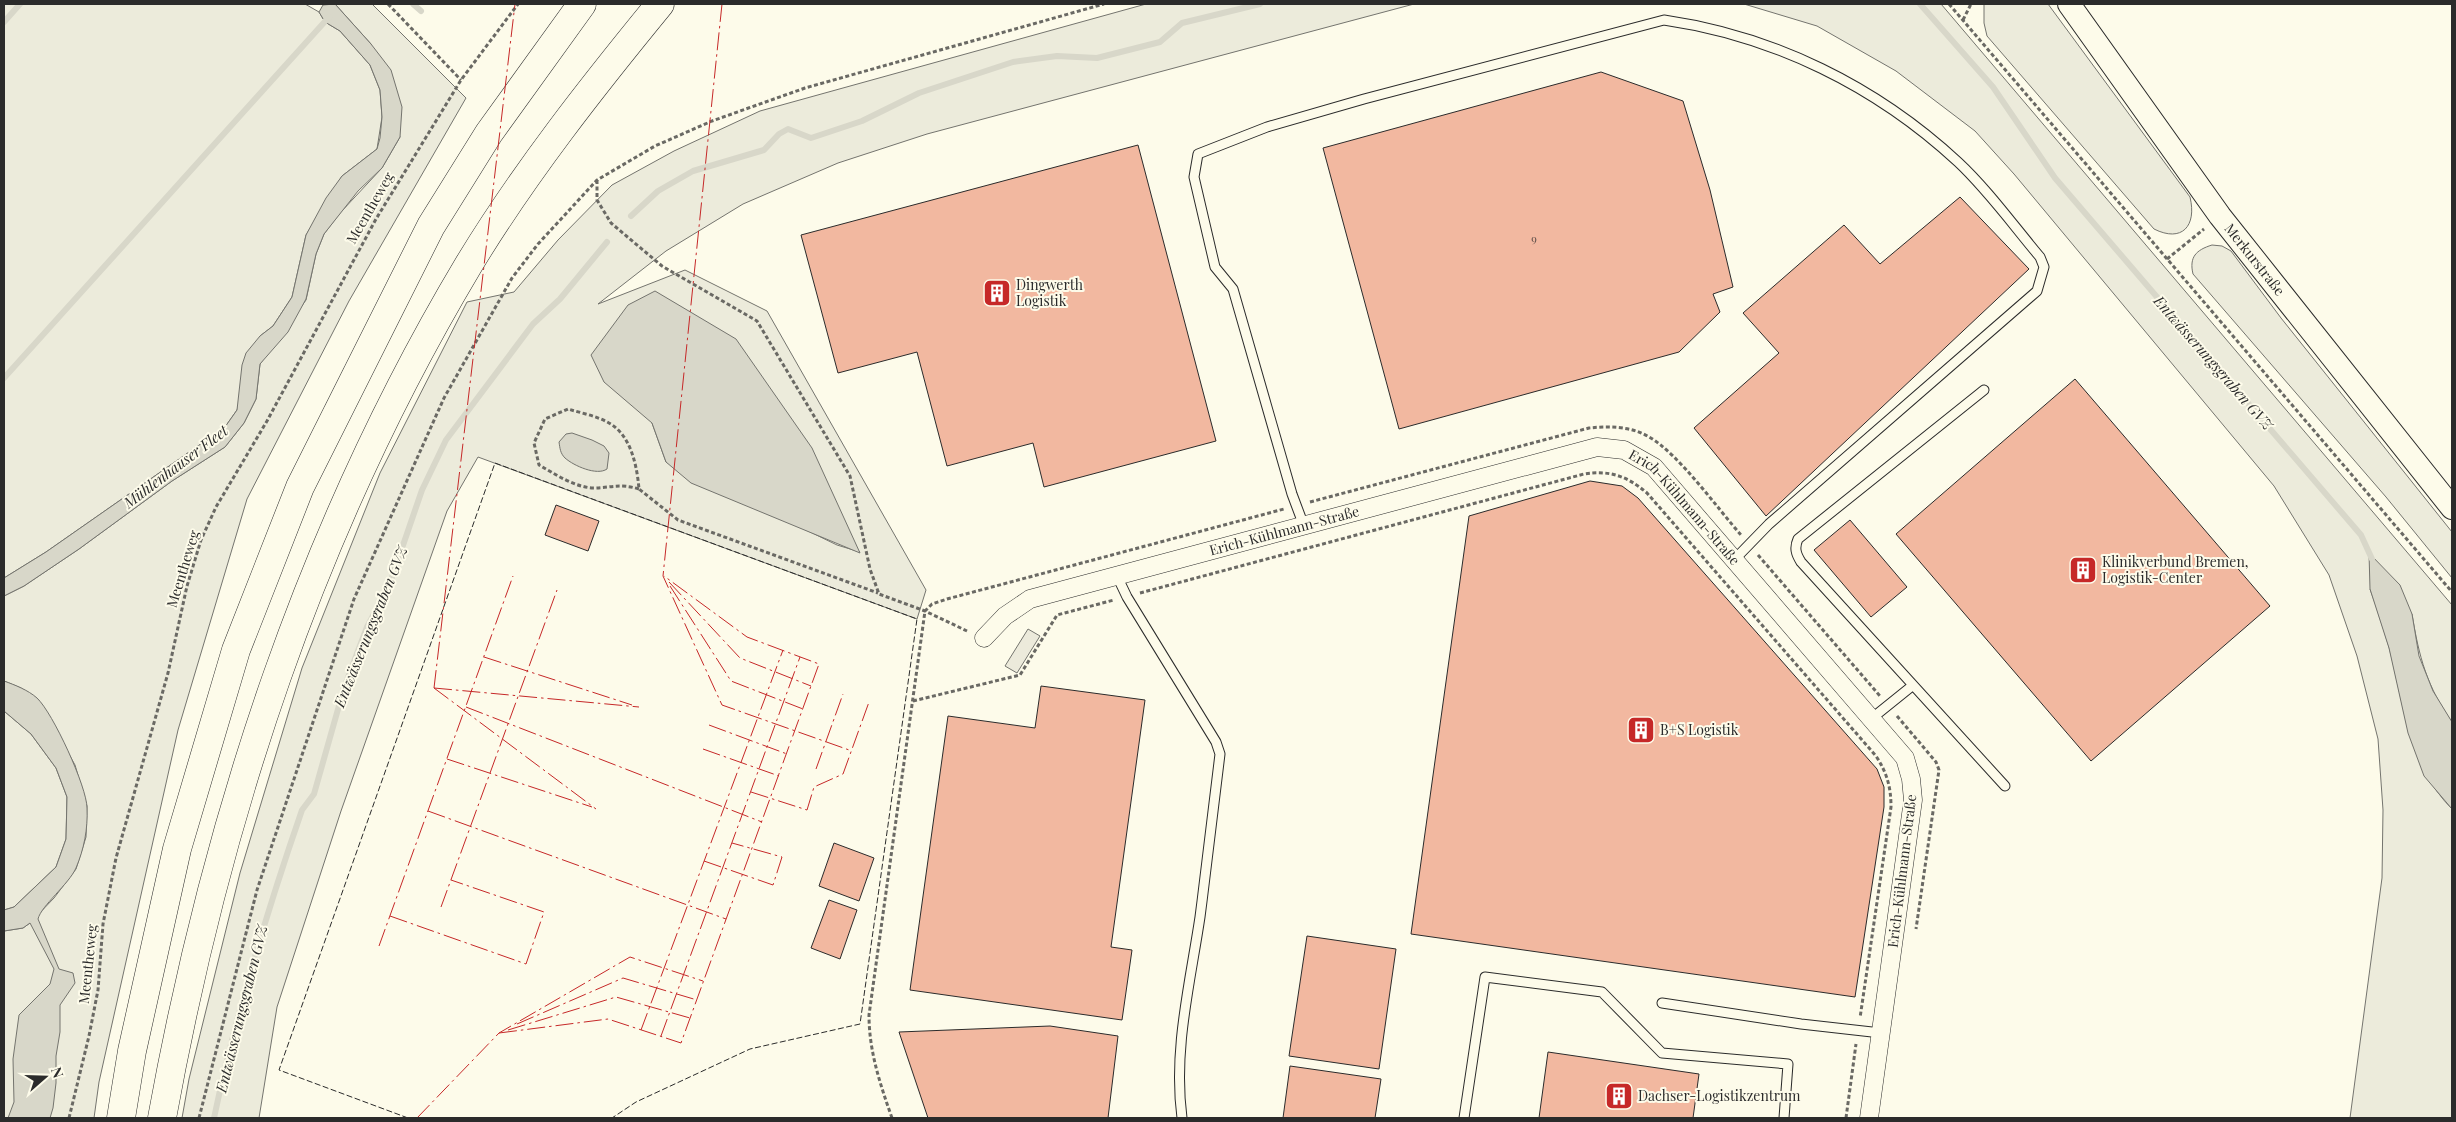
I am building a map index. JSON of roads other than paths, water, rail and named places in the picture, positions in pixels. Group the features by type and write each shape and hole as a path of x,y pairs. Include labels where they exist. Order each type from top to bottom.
{"highway":[{"path":"121,1118 132,1052 177,848 236,650 300,487 431,226 489,133 582,4"},
{"path":"162,1118 174,1053 218,867 246,768 308,591 349,492 403,382 470,263 539,159 660,4"}],"street":[{"name":"Merkurstraße","path":"2069,4 2220,216 2452,508"},
{"name":"Erich-Kühlmann-Straße","path":"984,638 1005,616 1030,599 1597,447 1624,450 1654,467 1905,758 1911,780 1913,800 1869,1118"}],"lane":[{"path":"1304,526 1296,506 1233,289 1215,267 1194,177 1198,154 1267,127 1364,99 1664,20 1697,25 1805,59 1866,92 1917,127 1958,162 2034,250 2044,267 2037,292 1748,544 1734,560"},
{"path":"1984,390 1798,539 1795,544 1796,553 1801,562 2005,786"},
{"path":"1117,576 1127,597 1216,742 1220,754 1200,919 1179,1052 1179,1097 1182,1118"},
{"path":"1871,719 1912,686"},
{"path":"1464,1118 1486,977 1602,992 1662,1053 1788,1064 1784,1118"},
{"path":"1662,1003 1858,1032 1880,1033"}],"water":[{"name":"Mühlenhauser Fleet","path":"335,4 371,44 391,70 402,107 400,137 382,168 358,191 324,234 316,254 306,299 288,332 260,364 256,399 244,423 225,447 172,481 79,549 24,586 4,596 4,578 46,552 225,427 237,410 242,365 246,353 260,336 273,326 292,297 306,235 326,198 342,176 377,149 380,138 382,117 380,90 370,65 340,31 325,22 319,12 323,5"},
{"path":"655,291 736,339 812,448 860,553 691,483 666,462 652,423 604,382 591,355 628,305"},
{"path":"572,433 604,446 609,453 607,469 592,471 574,464 565,458 561,452 559,442 566,434"},
{"path":"2369,553 2400,585 2412,614 2419,656 2433,691 2452,722 2452,809 2424,776 2408,733 2389,648 2370,589"},
{"path":"4,681 30,693 44,706 68,751 86,798 87,824 85,839 76,868 68,881 44,908 38,919 59,969 73,973 75,983 60,1005 56,1083 50,1118 8,1118 14,1102 13,1059 19,1015 50,984 54,969 30,923 23,928 4,931 4,910 14,907 56,867 66,839 67,797 56,768 31,734 4,711"}],"waterway":[{"path":"4,22 20,4"},
{"path":"413,4 421,11"},
{"name":"Entwässerungsgraben GVZ","path":"631,216 658,191 693,171 764,150 779,134 788,129 811,138 862,121 919,93 1013,62 1057,56 1097,58 1160,42 1182,23 1260,4"},
{"name":"Entwässerungsgraben GVZ","path":"1920,4 1993,87 2055,178 2361,535 2372,559"},
{"path":"4,378 329,17"},
{"name":"Entwässerungsgraben GVZ","path":"214,1118 242,1001 289,848 302,810 314,794 344,688 367,627 389,586 422,490 446,440 533,324 560,299 607,242"}],"place":[{"name":"Dingwerth Logistik","path":"997,293"},
{"name":"Klinikverbund Bremen, Logistik-Center","path":"2083,570"},
{"name":"B+S Logistik","path":"1641,730"},
{"name":"Dachser-Logistikzentrum","path":"1619,1096"}]}
